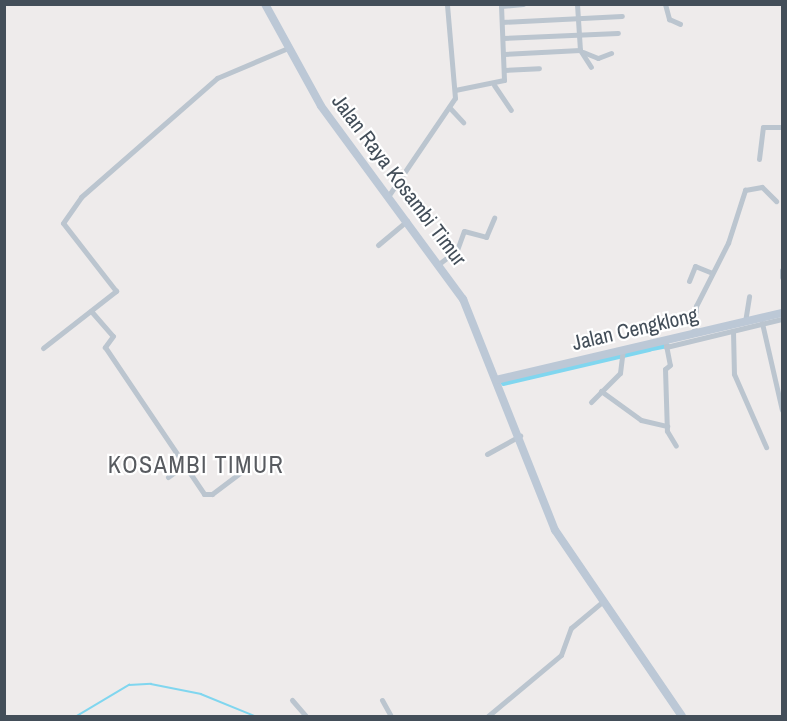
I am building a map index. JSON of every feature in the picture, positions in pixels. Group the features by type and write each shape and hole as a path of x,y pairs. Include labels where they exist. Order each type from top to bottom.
{"main road":[{"name":"Jalan Raya Kosambi Timur","path":"265,4 335,128 409,220 463,299 520,436 555,530 600,604 682,717"},
{"name":"Jalan Cengklong","path":"496,380 665,344 694,334 750,323 782,313"}],"street":[{"path":"389,195 449,107 455,90 447,4"},
{"path":"455,90 494,85 504,80 501,5 523,4"},
{"path":"577,4 581,51 591,67"},
{"path":"665,4 669,20 680,24"},
{"path":"502,22 622,16"},
{"path":"503,38 618,33"},
{"path":"43,348 92,311 116,289 65,228 65,217 108,168 217,78 288,48"},
{"path":"504,54 581,51 596,58 611,53"},
{"path":"504,70 539,68"},
{"path":"494,85 511,111"},
{"path":"449,107 463,122"},
{"path":"759,159 764,127 783,127"},
{"path":"694,334 696,306 712,273 745,190 762,187 776,201"},
{"path":"440,263 457,250 464,231 486,237 494,218"},
{"path":"378,245 409,220"},
{"path":"689,281 695,266 712,273"},
{"path":"783,270 783,277"},
{"path":"749,296 750,323"},
{"path":"92,311 113,336 105,347 207,495 243,471"},
{"path":"676,446 667,426 665,344 733,331 750,323 783,319"},
{"path":"762,323 783,410"},
{"path":"733,331 734,374 766,447"},
{"path":"591,402 620,373 623,353"},
{"path":"601,391 641,420 667,426"},
{"path":"487,454 520,436"},
{"path":"168,477 186,464"},
{"path":"488,717 561,655 571,628 600,604"},
{"path":"292,700 306,717"},
{"path":"382,700 391,717"}],"waterway":[{"path":"652,348 667,345"},
{"path":"503,383 649,349"},
{"path":"77,716 129,685 151,684 201,694 255,716"}],"district":[{"name":"KOSAMBI TIMUR","path":"196,465"}]}
